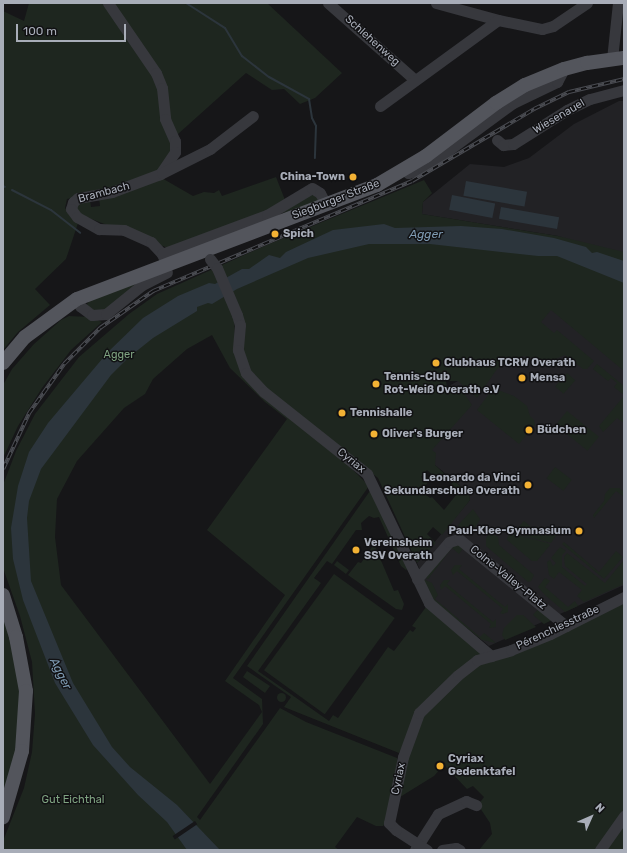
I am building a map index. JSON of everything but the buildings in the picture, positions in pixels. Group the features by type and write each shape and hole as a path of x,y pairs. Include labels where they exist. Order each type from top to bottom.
{"main road":[{"name":"Siegburger Straße","path":"3,363 25,337 78,299 164,259 326,205 377,185 405,169 496,103 525,85 564,69 618,58"},
{"path":"3,594 17,643 26,691 22,751 3,817"}],"street":[{"path":"108,3 156,73 162,88 165,119 174,141 175,152 160,174"},
{"name":"Schlehenweg","path":"328,3 415,80"},
{"path":"436,3 466,7 498,20 548,28 587,3"},
{"path":"618,3 618,58"},
{"path":"380,106 498,20"},
{"path":"405,169 408,173 424,169 488,126 527,95 557,82 564,69"},
{"name":"Wiesenauel","path":"497,140 503,145 513,144 567,110 590,99 624,90"},
{"name":"Brambach","path":"164,259 151,242 135,233 99,229 77,217 71,209 73,202 78,198 135,185 160,174 210,149 252,116"},
{"path":"164,259 267,215 312,188 320,193 326,205"},
{"name":"Cyriax","path":"78,299 80,306 92,315 106,314 136,289 156,276 202,258 210,259 217,268 237,315 240,325 238,350 246,373 264,392 367,474 417,579 434,609 491,656"},
{"name":"Colne-Valley-Platz","path":"417,579 449,542 459,539 566,626"},
{"name":"Pérenchiesstraße","path":"491,656 511,650 566,626 624,597"},
{"name":"Cyriax","path":"476,805 466,801 438,814 420,848 389,823 403,757 419,713 458,675 478,660 491,656"},
{"path":"600,850 624,816"},
{"path":"442,850 456,848 460,850"}],"shaded area":[{"path":"619,101 624,101 624,261 558,236 422,214 423,202 470,164 504,167 529,158 574,124"},
{"path":"511,307 624,310 624,585 489,646 433,599 417,563 470,500 469,493 435,465 430,451 447,387 458,381"}],"green space":[{"path":"29,3 267,3 342,73 315,98 300,104 284,89 272,90 246,73 178,134 172,141 173,148 162,169 137,182 67,199 65,208 78,223 66,259 35,289 50,305 18,332 3,350 3,11 24,21"},
{"path":"160,177 193,196 204,192 214,193 219,190 222,196 276,177 285,200 272,210 168,248 78,214 76,203 90,200 91,207 100,206 99,197"},
{"path":"424,180 432,193 423,202 422,214 558,236 624,252 624,371 551,310 541,322 554,333 557,330 594,361 587,369 583,369 565,355 553,360 550,366 541,359 524,356 506,362 497,369 477,398 458,381 446,381 447,387 454,386 461,389 472,405 432,450 436,453 435,465 448,477 441,482 427,470 421,477 428,482 421,491 430,498 432,497 444,510 456,495 449,487 454,481 469,493 470,500 442,535 433,527 427,534 436,543 417,563 378,478 259,385 247,371 241,351 241,319 231,296 226,298 234,317 236,359 247,380 345,462 369,486 233,678 262,699 263,724 197,817 200,820 280,708 306,722 397,758 399,764 386,822 383,826 376,826 357,817 335,847 339,850 3,850 3,841 24,788 32,752 35,714 32,662 20,616 3,568 3,485 16,451 35,414 79,357 129,314 157,294 269,244","holes":["212,335 230,368 265,402 287,419 207,530 285,595 225,681 259,705 262,712 210,784 61,585 55,537 57,499 77,461 124,408 145,394 153,379 187,349"]},
{"path":"311,192 318,199 317,202 283,213 280,211"},
{"path":"148,276 102,313 85,307 90,300"},
{"path":"69,316 90,317 102,322 71,350 42,388 18,426 3,458 3,385 12,369 34,344 61,320"},
{"path":"597,364 624,386 624,395 614,387 617,383 611,378 608,381 593,369"},
{"path":"567,373 575,380 563,394 555,387"},
{"path":"498,390 514,396 527,406 530,416 534,420 535,425 533,427 530,424 524,431 527,434 519,444 477,410 491,391"},
{"path":"624,396 624,423 617,418 603,432 599,426"},
{"path":"567,411 599,437 588,451 556,425"},
{"path":"555,467 572,480 563,491 547,478"},
{"path":"372,488 409,568 406,570 401,566 379,517 374,518 369,516 361,523 362,530 356,530 332,564 327,561 314,578 321,583 258,671 329,721 333,715 338,718 388,647 394,651 410,630 413,632 416,628 412,626 426,607 482,653 432,696 399,753 284,707 291,697 247,666"},
{"path":"610,488 619,488 624,492 624,497 616,491 594,518 593,515 604,501 605,494"},
{"path":"473,509 480,519 478,523 474,528 460,528 458,525"},
{"path":"524,521 537,532 548,530 556,536 551,543 513,533"},
{"path":"490,533 498,537 499,545 534,575 531,581 528,582 486,546 486,538"},
{"path":"509,533 548,543 550,545 537,561 532,561 507,540"},
{"path":"564,542 599,572 616,551 623,557 604,579 562,544"},
{"path":"374,544 394,591 398,590 404,604 402,610 396,609 348,575 358,562 361,563"},
{"path":"453,544 465,546 459,554 452,548 428,579 424,577"},
{"path":"560,547 566,551 562,555 562,567 585,586 587,584 565,566 564,557 567,553 605,583 624,560 624,584 584,602 577,596 582,590 559,572 554,579 549,575 547,562 550,560 553,566 556,563 551,558"},
{"path":"337,561 349,570 346,574 334,565"},
{"path":"455,565 462,565 459,569 505,607 508,604 508,612 503,614 500,613 503,609 457,571 453,575 451,570"},
{"path":"334,574 395,618 325,714 264,670"},
{"path":"545,578 550,581 545,587 568,607 575,601 578,606 565,612 538,587"},
{"path":"423,579 432,583 438,595 435,599 480,637 484,633 496,643 482,640 433,601"},
{"path":"444,580 450,580 447,584 493,622 496,619 496,627 489,628 491,624 445,586 441,590 440,585"},
{"path":"624,601 624,850 479,850 492,834 490,823 478,805 484,797 473,786 467,789 444,765 434,776 400,797 405,759 420,716 478,663"},
{"path":"539,608 554,619 544,624 533,615"},
{"path":"3,610 12,639 21,697 18,753 3,807"},
{"path":"517,615 523,615 536,627 505,640 502,635 504,628"},
{"path":"247,671 270,686 265,693 243,677"},
{"path":"281,692 286,697 281,702 276,697"}],"water":[{"path":"466,181 527,192 524,207 463,196"},
{"path":"452,195 495,203 492,218 449,210"},
{"path":"501,207 559,217 557,229 499,219"},
{"name":"Agger","path":"384,224 395,228 461,226 502,229 554,238 586,247 592,253 597,252 624,261 624,283 557,256 538,256 430,244 369,244 308,258 237,289 212,304 208,303 197,307 197,311 153,338 128,358 111,375 41,469 29,501 27,518 31,581 73,683 112,747 130,767 177,805 220,850 187,850 167,822 138,795 93,745 55,683 23,600 13,559 11,528 18,486 29,452 48,423 108,352 143,318 178,296 209,283 215,284 242,269 249,269 269,255 280,258 286,252 333,230"}],"pier":[{"path":"195,821 197,824 175,839 173,836"}],"waterway":[{"path":"186,3 225,28 242,56 269,77 309,99 312,118 316,126 315,158"},
{"path":"12,190 51,210 80,233"}],"railway":[{"path":"3,469 29,413 64,364 100,328 153,291 412,181 534,109 569,92 624,79"}],"place":[{"name":"China-Town","path":"353,177"},
{"name":"Spich","path":"275,234"},
{"name":"Clubhaus TCRW Overath","path":"436,363"},
{"name":"Mensa","path":"522,378"},
{"name":"Tennis-Club Rot-Weiß Overath e.V","path":"376,384"},
{"name":"Tennishalle","path":"342,413"},
{"name":"Büdchen","path":"529,430"},
{"name":"Oliver's Burger","path":"374,434"},
{"name":"Leonardo da Vinci Sekundarschule Overath","path":"528,485"},
{"name":"Paul-Klee-Gymnasium","path":"579,531"},
{"name":"Vereinsheim SSV Overath","path":"356,550"},
{"name":"Cyriax Gedenktafel","path":"440,766"}],"park label":[{"name":"Gut Eichthal","path":"73,800"}]}
